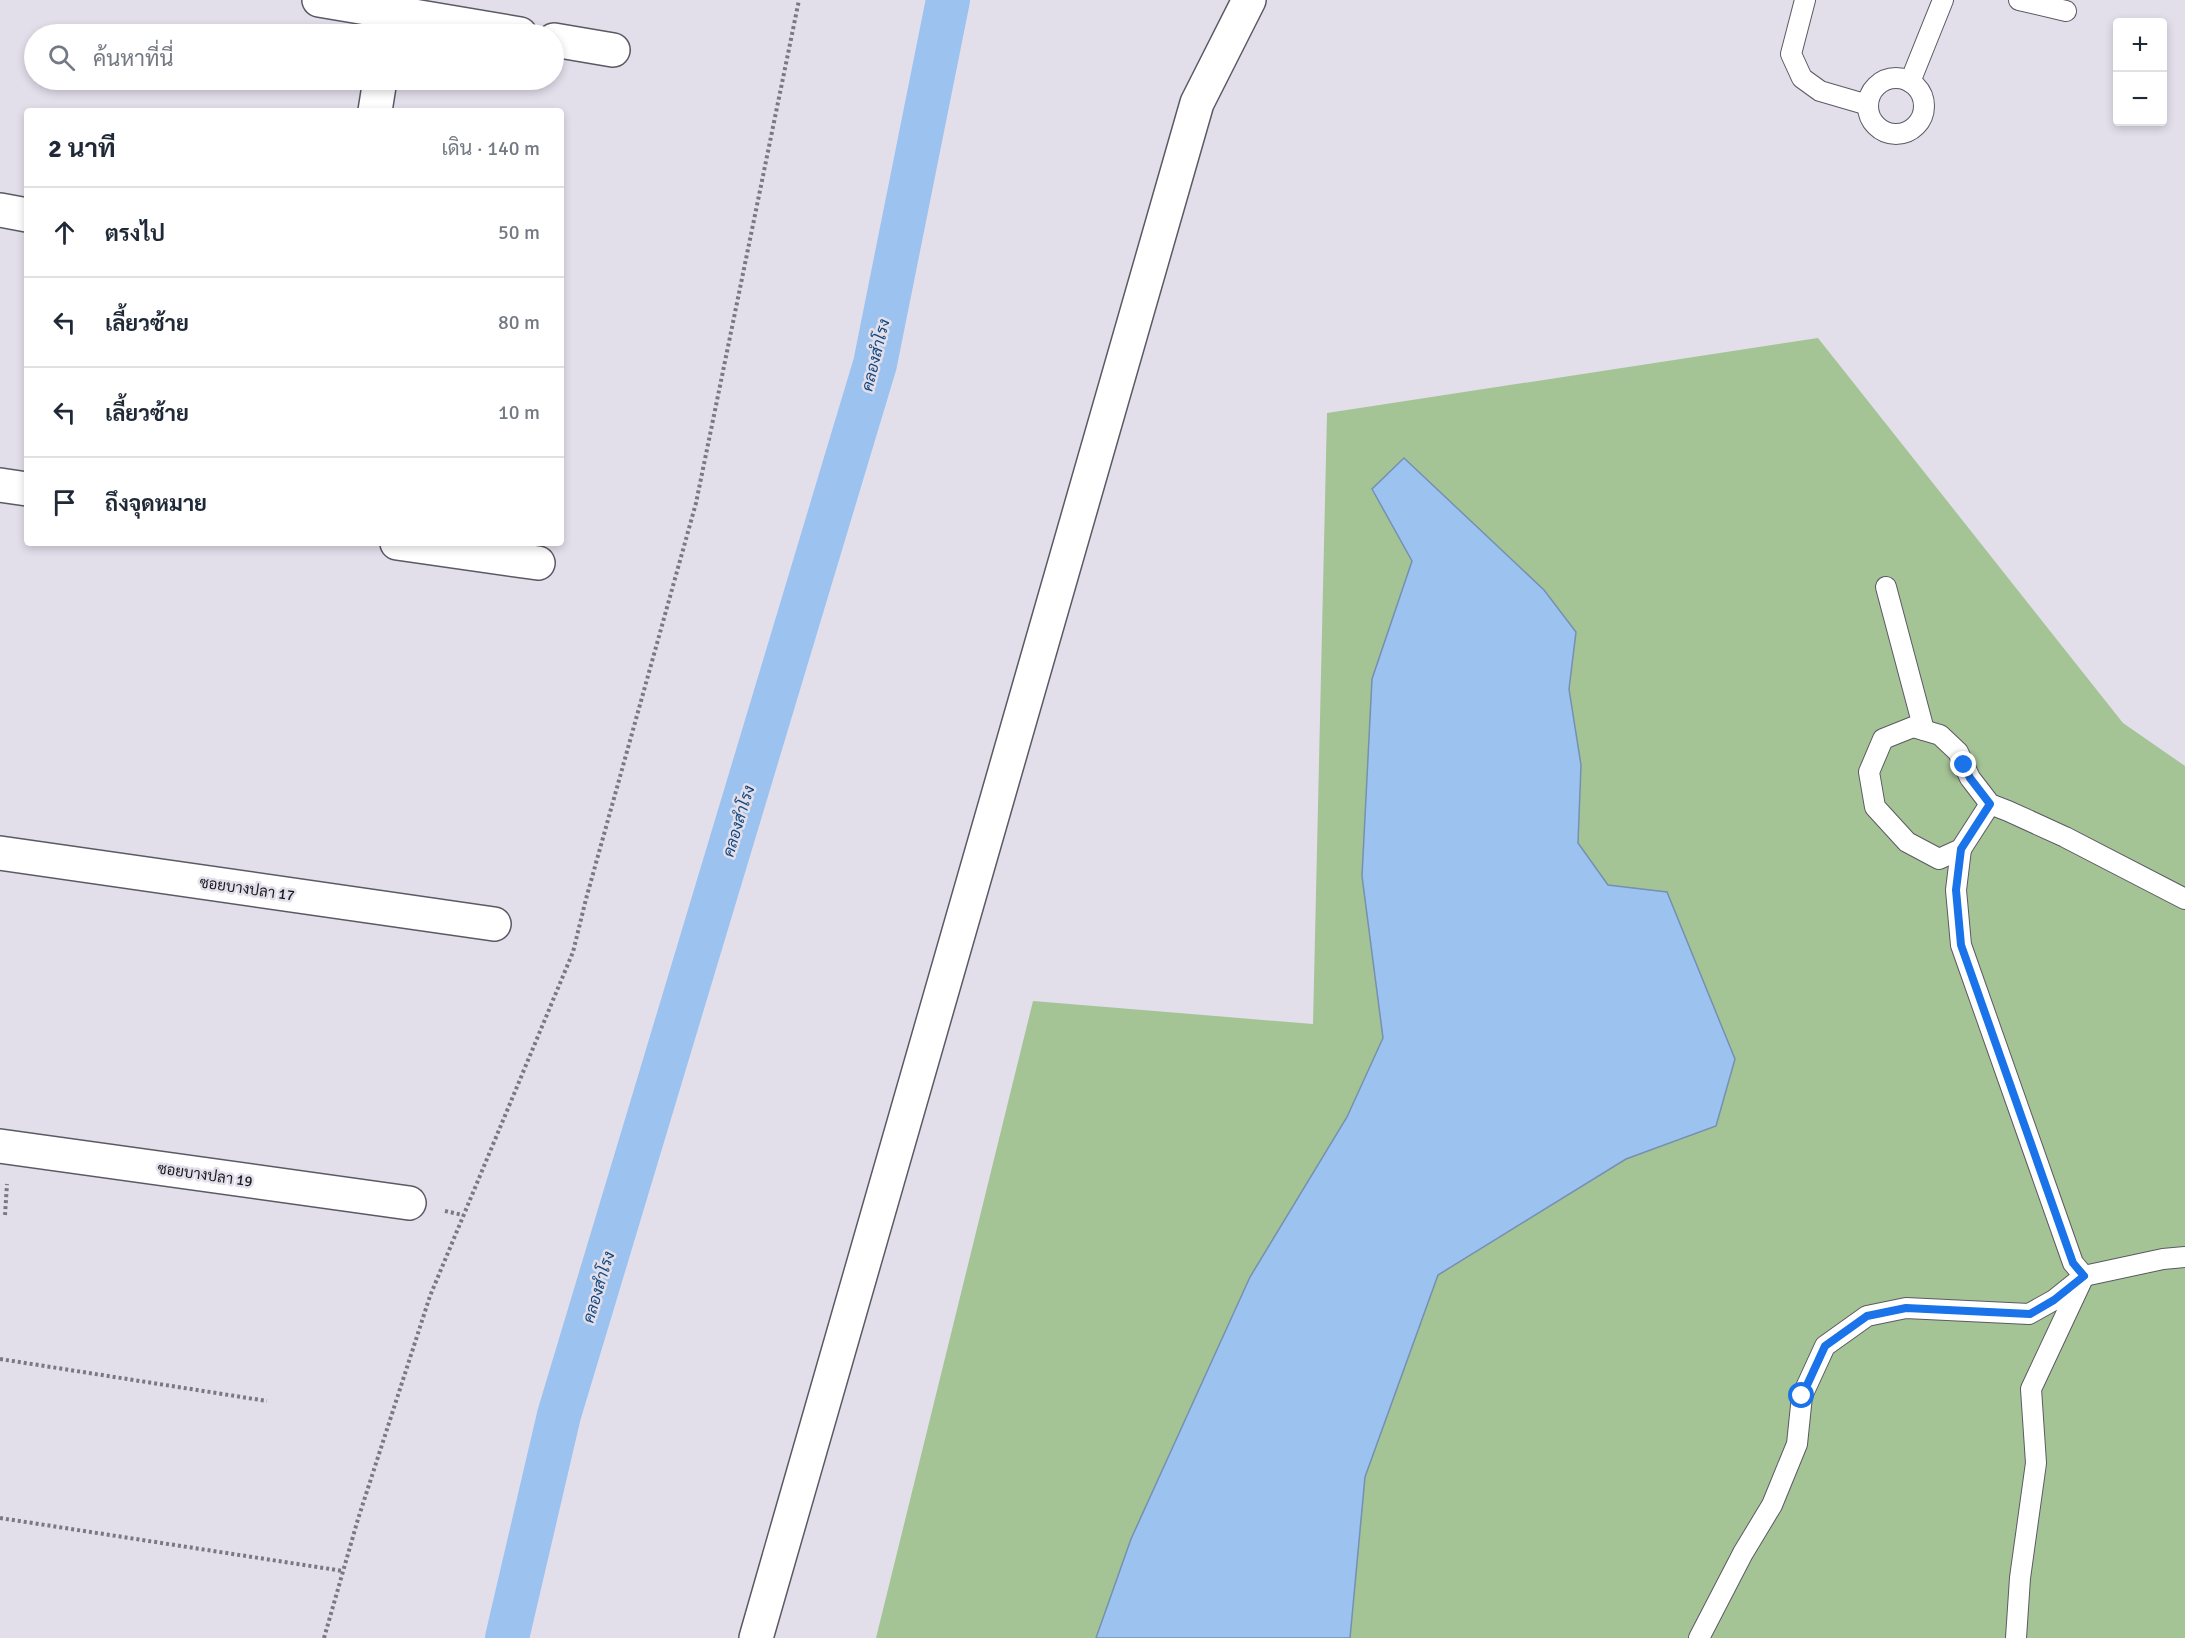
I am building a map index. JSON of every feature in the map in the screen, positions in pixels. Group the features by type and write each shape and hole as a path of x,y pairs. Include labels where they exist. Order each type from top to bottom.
{"street":[{"path":"319,0 461,24"},
{"path":"756,1638 1197,103 1249,0"},
{"path":"564,42 613,50"},
{"path":"0,210 24,214"},
{"path":"0,485 24,489"},
{"path":"418,546 538,563"},
{"name":"ซอยบางปลา 17","path":"0,853 494,924"},
{"name":"ซอยบางปลา 19","path":"0,1146 409,1203"}],"lane":[{"path":"1805,0 1791,54 1802,78 1820,90 1868,105"},
{"path":"1910,82 1943,0"},
{"path":"2019,0 2066,11"},
{"path":"1897,78 1910,82 1918,88 1923,101 1922,115 1914,127 1902,133 1888,133 1876,126 1869,114 1868,105 1872,91 1878,83 1897,78"},
{"path":"1886,587 1924,730"},
{"path":"1961,849 1939,859 1907,842 1875,807 1869,772 1883,739 1913,727 1940,735 1958,752 1970,778 1990,804 2065,837 2185,899"},
{"path":"1990,804 1961,849 1956,890 1961,945 2073,1263 2084,1276"},
{"path":"1699,1638 1743,1553 1772,1504 1797,1444 1802,1396 1825,1346 1867,1316 1906,1308 2030,1314 2054,1300 2084,1276 2163,1259 2185,1257"},
{"path":"2016,1638 2020,1578 2036,1463 2031,1389 2084,1276"}],"path":[{"path":"324,1638 358,1519 430,1296 573,952 696,503 791,50 799,0"},
{"path":"0,1359 267,1401"},
{"path":"0,1518 343,1570"}],"green space":[{"path":"1818,338 2123,723 2185,766 2185,1638 876,1638 1033,1001 1313,1024 1327,413"}],"water":[{"path":"1404,458 1544,590 1576,632 1569,689 1581,765 1578,843 1608,885 1667,892 1735,1059 1716,1126 1626,1159 1438,1275 1365,1477 1350,1638 1096,1638 1131,1539 1250,1277 1347,1117 1383,1038 1362,876 1372,679 1412,561 1372,489"}],"waterway":[{"name":"คลองสำโรง","path":"507,1638 559,1415 875,364 948,0"}],"route":[{"path":"1802,1396 1825,1346 1867,1316 1906,1308 2030,1314 2054,1300 2084,1276 2073,1263 1961,945 1956,890 1961,849 1990,804 1970,778 1964,765"}]}
